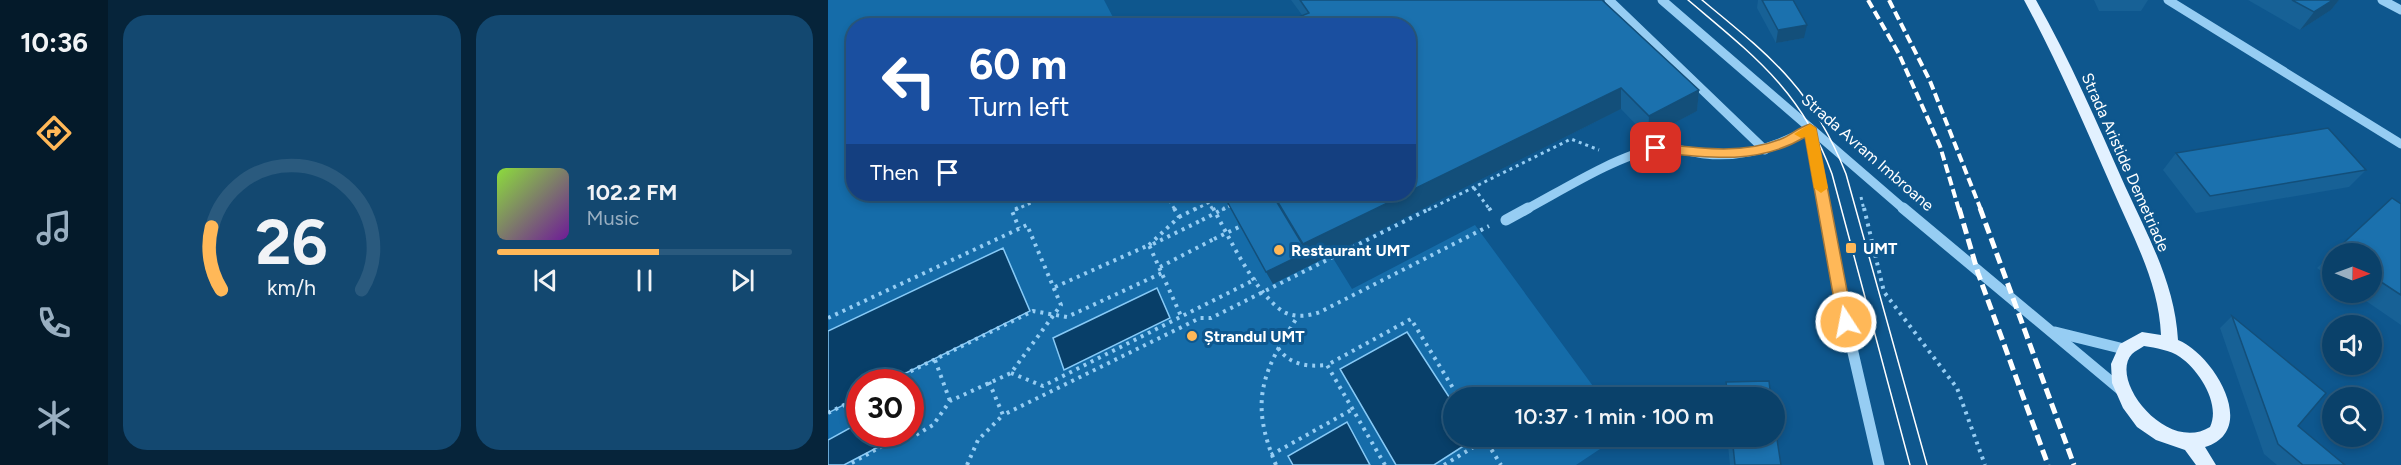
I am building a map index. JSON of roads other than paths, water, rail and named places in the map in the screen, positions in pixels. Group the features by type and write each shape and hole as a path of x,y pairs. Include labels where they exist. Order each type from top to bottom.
{"main road":[{"name":"Strada Aristide Demetriade","path":"2030,0 2097,138 2149,256 2166,303 2170,323 2170,345"},
{"path":"2142,339 2170,345 2187,353 2200,364 2210,376 2218,394 2221,413 2218,429 2209,438 2191,443 2171,440 2156,433 2133,410 2124,393 2119,376 2124,349 2132,342 2142,339"},
{"path":"2191,443 2207,465"}],"street":[{"path":"1609,0 1765,150"},
{"name":"Strada Avram Imbroane","path":"1662,0 1978,273 2052,331 2124,393"},
{"path":"2168,0 2401,144"},
{"path":"2382,0 2401,10"},
{"path":"1502,220 1623,159 1656,148 1719,154 1765,150 1785,143 1810,128 1846,322 1879,465"},
{"name":"Strada Avram Imbroane","path":"2052,331 2124,349"}],"tram line":[{"path":"1688,0 1773,76 1806,120 1820,145 1832,174 1910,465"},
{"path":"1702,0 1749,39 1787,76 1804,96 1833,144 1846,174 1927,465"}],"railway":[{"path":"1868,0 1899,54 1940,146 1959,210"},
{"path":"1889,0 1930,81 1981,210"},
{"path":"1959,208 1978,273 2048,465"},
{"path":"1980,208 2074,465"}],"place":[{"name":"UMT","path":"1851,248"},
{"name":"Restaurant UMT","path":"1279,250"},
{"name":"Ștrandul UMT","path":"1192,336"}]}
